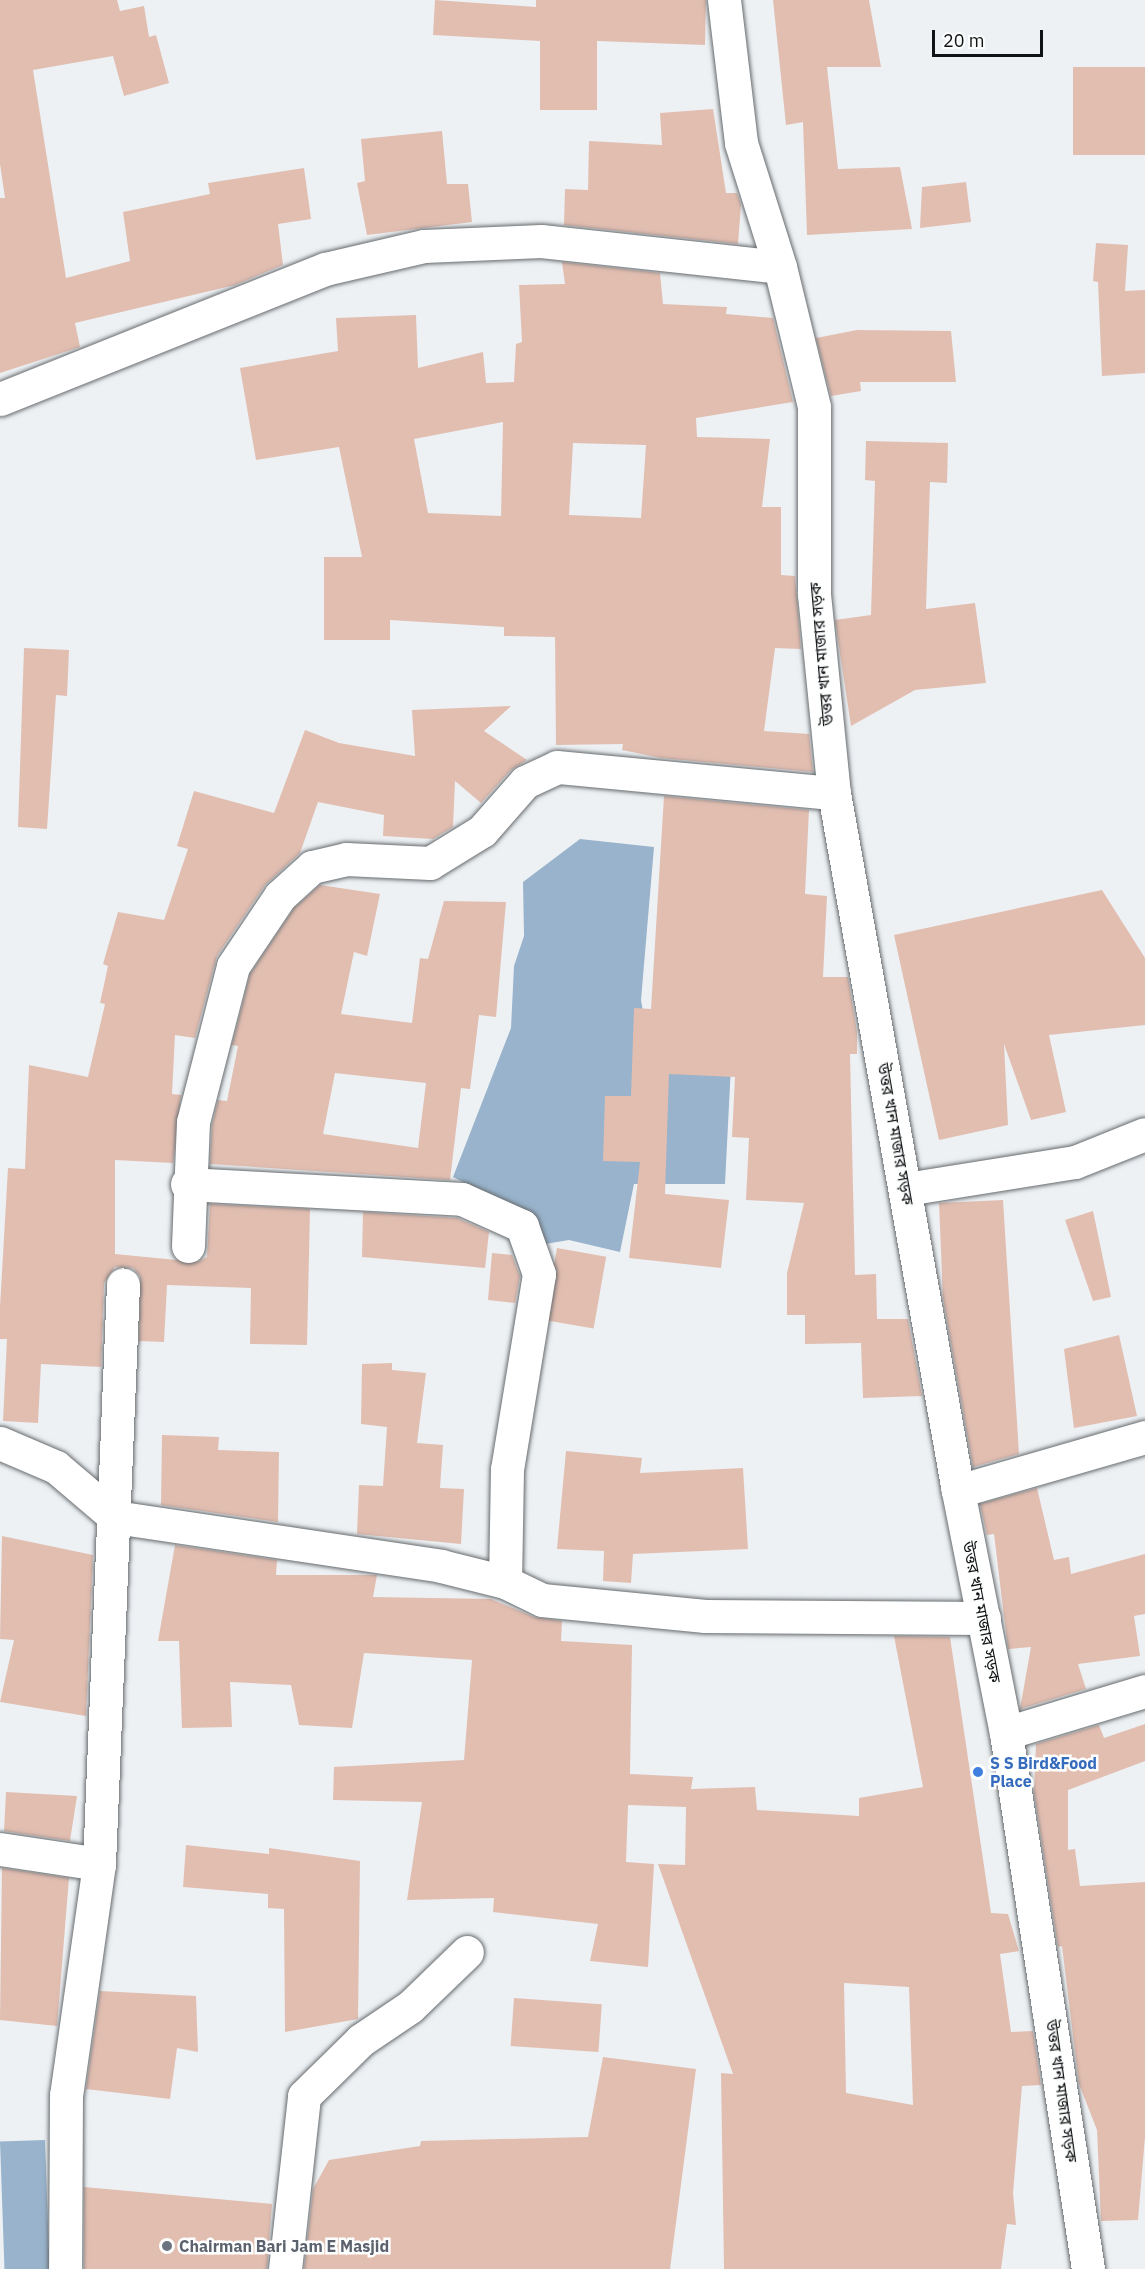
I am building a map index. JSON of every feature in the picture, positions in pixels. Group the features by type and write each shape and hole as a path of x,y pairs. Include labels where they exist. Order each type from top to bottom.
{"street":[{"name":"উত্তর খান মাজার সড়ক","path":"724,0 741,143 780,267 814,407 814,594 834,793 958,1491 1006,1732 1088,2269"},
{"path":"0,399 326,269 424,246 541,241 780,267"},
{"path":"188,1246 187,1184 193,1122 233,966 280,896 312,867 346,859 430,863 482,831 525,782 557,767 834,793"},
{"path":"906,1189 1075,1162 1145,1134"},
{"path":"187,1184 462,1199 522,1226 539,1274 507,1469 506,1582"},
{"path":"65,2269 66,2095 99,1864 123,1284"},
{"path":"958,1491 1145,1437"},
{"path":"0,1443 56,1467 115,1516 441,1566 506,1582 542,1600 681,1614 984,1618"},
{"path":"1006,1732 1145,1691"},
{"path":"0,1849 99,1864"},
{"path":"285,2269 304,2096 361,2040 410,2007 468,1952"}],"water":[{"path":"580,839 654,847 641,1000 651,1057 731,1065 725,1184 634,1184 620,1252 569,1240 533,1246 486,1194 453,1177 511,1028 514,966 524,936 523,882"},
{"path":"45,2140 50,2269 4,2269 0,2142"}],"building":[{"path":"0,0 117,0 120,11 144,6 149,37 156,35 169,83 124,96 113,56 33,70 66,278 130,261 123,212 210,194 208,183 304,168 311,219 278,224 283,265 235,285 75,323 80,347 0,373 0,198 5,198 0,164"},
{"path":"435,0 536,7 536,0 706,0 705,45 597,41 597,110 540,110 540,41 433,35"},
{"path":"773,0 869,0 881,67 827,67 838,169 900,167 912,229 807,235 803,122 786,125"},
{"path":"1073,67 1145,67 1145,155 1073,155"},
{"path":"713,109 726,193 737,193 741,204 738,244 564,225 565,189 588,190 589,141 662,145 660,113"},
{"path":"442,131 447,184 468,184 472,222 367,235 357,183 365,181 361,139"},
{"path":"966,182 971,222 920,228 922,187"},
{"path":"1096,243 1128,245 1125,291 1145,290 1145,373 1102,376 1098,282 1093,281"},
{"path":"562,262 660,273 663,304 727,307 726,314 773,318 793,402 696,418 697,437 770,439 762,507 781,507 781,575 795,576 801,649 775,648 764,731 809,734 813,772 661,758 622,750 623,744 556,745 555,637 504,636 504,627 390,620 390,640 324,640 324,557 362,557 339,447 256,460 240,368 338,351 336,318 416,315 418,368 483,352 486,383 514,382 516,344 522,342 519,285 565,284","holes":["503,422 501,516 428,513 414,439","573,443 646,445 641,518 569,515"]},
{"path":"857,330 951,331 956,382 860,382 861,391 831,396 816,338"},
{"path":"866,441 948,443 947,483 930,482 926,609 975,603 986,683 915,690 851,726 835,620 871,615 875,481 865,480"},
{"path":"24,648 69,650 67,696 56,695 47,829 18,827"},
{"path":"511,706 484,731 527,760 511,770 481,803 455,781 453,827 433,839 383,836 384,815 318,802 300,853 265,885 217,956 195,1038 175,1035 172,1094 181,1095 173,1163 115,1160 115,1254 197,1262 207,1257 210,1204 310,1209 307,1345 250,1344 251,1288 167,1285 164,1342 139,1341 140,1276 133,1268 115,1267 104,1283 101,1367 41,1364 38,1423 3,1421 7,1339 0,1339 0,1307 8,1168 25,1169 29,1065 88,1077 105,1004 100,1003 108,966 103,964 118,912 164,920 188,849 177,846 194,791 274,813 305,730 339,743 415,756 412,710"},
{"path":"664,796 809,810 805,894 827,896 823,977 848,977 857,1032 857,1054 850,1054 855,1275 876,1274 877,1319 908,1319 922,1396 863,1398 861,1343 805,1344 805,1315 787,1315 787,1273 804,1203 746,1200 749,1138 732,1137 735,1077 669,1074 665,1194 729,1200 721,1268 629,1258 640,1162 603,1161 605,1096 631,1096 634,1008 651,1009"},
{"path":"320,885 380,894 367,956 354,952 341,1014 412,1023 420,958 428,959 444,901 506,902 496,1017 479,1015 470,1089 461,1088 450,1180 210,1164 212,1125 218,1100 227,1101 238,1046 232,1045 250,974 294,908","holes":["335,1073 426,1083 418,1148 323,1134"]},
{"path":"1102,890 1145,958 1145,1025 1049,1035 1066,1112 1031,1120 1004,1044 1008,1125 939,1140 894,935"},
{"path":"1003,1200 1019,1454 973,1467 943,1298 939,1203"},
{"path":"1093,1211 1111,1297 1093,1301 1065,1220"},
{"path":"363,1212 457,1218 489,1232 485,1268 362,1257"},
{"path":"557,1248 606,1257 594,1329 544,1320"},
{"path":"492,1253 512,1255 520,1276 515,1303 488,1300"},
{"path":"1119,1335 1137,1416 1074,1428 1064,1349"},
{"path":"392,1363 392,1370 426,1373 417,1443 443,1445 440,1488 464,1489 461,1544 357,1534 359,1485 383,1486 387,1427 361,1424 362,1364"},
{"path":"162,1435 219,1437 218,1450 279,1452 278,1522 161,1505"},
{"path":"566,1451 642,1458 640,1473 743,1468 748,1549 633,1554 631,1583 603,1581 604,1551 557,1549"},
{"path":"1037,1488 1054,1560 1069,1557 1071,1574 1145,1554 1145,1614 1134,1616 1140,1656 1078,1664 1086,1689 1020,1709 1031,1647 1008,1649 994,1534 987,1535 980,1504"},
{"path":"2,1536 93,1555 86,1716 0,1702 14,1640 0,1639"},
{"path":"175,1545 277,1560 276,1575 377,1575 373,1597 491,1599 534,1617 562,1621 561,1641 632,1645 630,1774 693,1777 691,1789 755,1787 757,1810 859,1816 859,1798 923,1787 894,1636 950,1637 991,1913 1008,1914 1019,1951 1000,1954 1011,2032 1033,2031 1041,2085 1022,2086 1013,2193 1016,2225 1007,2224 1001,2269 724,2269 721,2073 733,2074 658,1864 685,1865 686,1807 628,1805 626,1862 654,1864 648,1967 590,1961 598,1924 493,1912 494,1898 407,1900 422,1802 333,1800 334,1767 464,1760 472,1660 364,1653 352,1728 299,1725 291,1685 230,1682 232,1727 182,1728 179,1641 158,1641","holes":["844,1983 909,1987 913,2105 846,2093"]},
{"path":"1145,1724 1145,1761 1068,1790 1068,1850 1075,1849 1080,1886 1145,1882 1145,2137 1138,2220 1101,2221 1097,2130 1079,2084 1062,1946 1058,1947 1034,1792 1036,1744 1099,1725 1104,1738"},
{"path":"6,1792 77,1796 70,1841 4,1831"},
{"path":"186,1845 269,1854 269,1848 360,1861 358,2019 285,2032 284,1909 268,1908 268,1894 183,1887"},
{"path":"2,1868 69,1878 57,2026 0,2020"},
{"path":"100,1991 196,1996 198,2052 177,2048 170,2099 86,2089"},
{"path":"514,1998 602,2004 598,2052 511,2046"},
{"path":"603,2057 696,2069 670,2269 304,2269 313,2189 329,2160 420,2146 421,2141 588,2137"},
{"path":"84,2187 272,2204 267,2269 84,2269"}],"place":[{"name":"S S Bird&Food Place","path":"978,1772"},
{"name":"Chairman Bari Jam E Masjid","path":"167,2246"}]}
